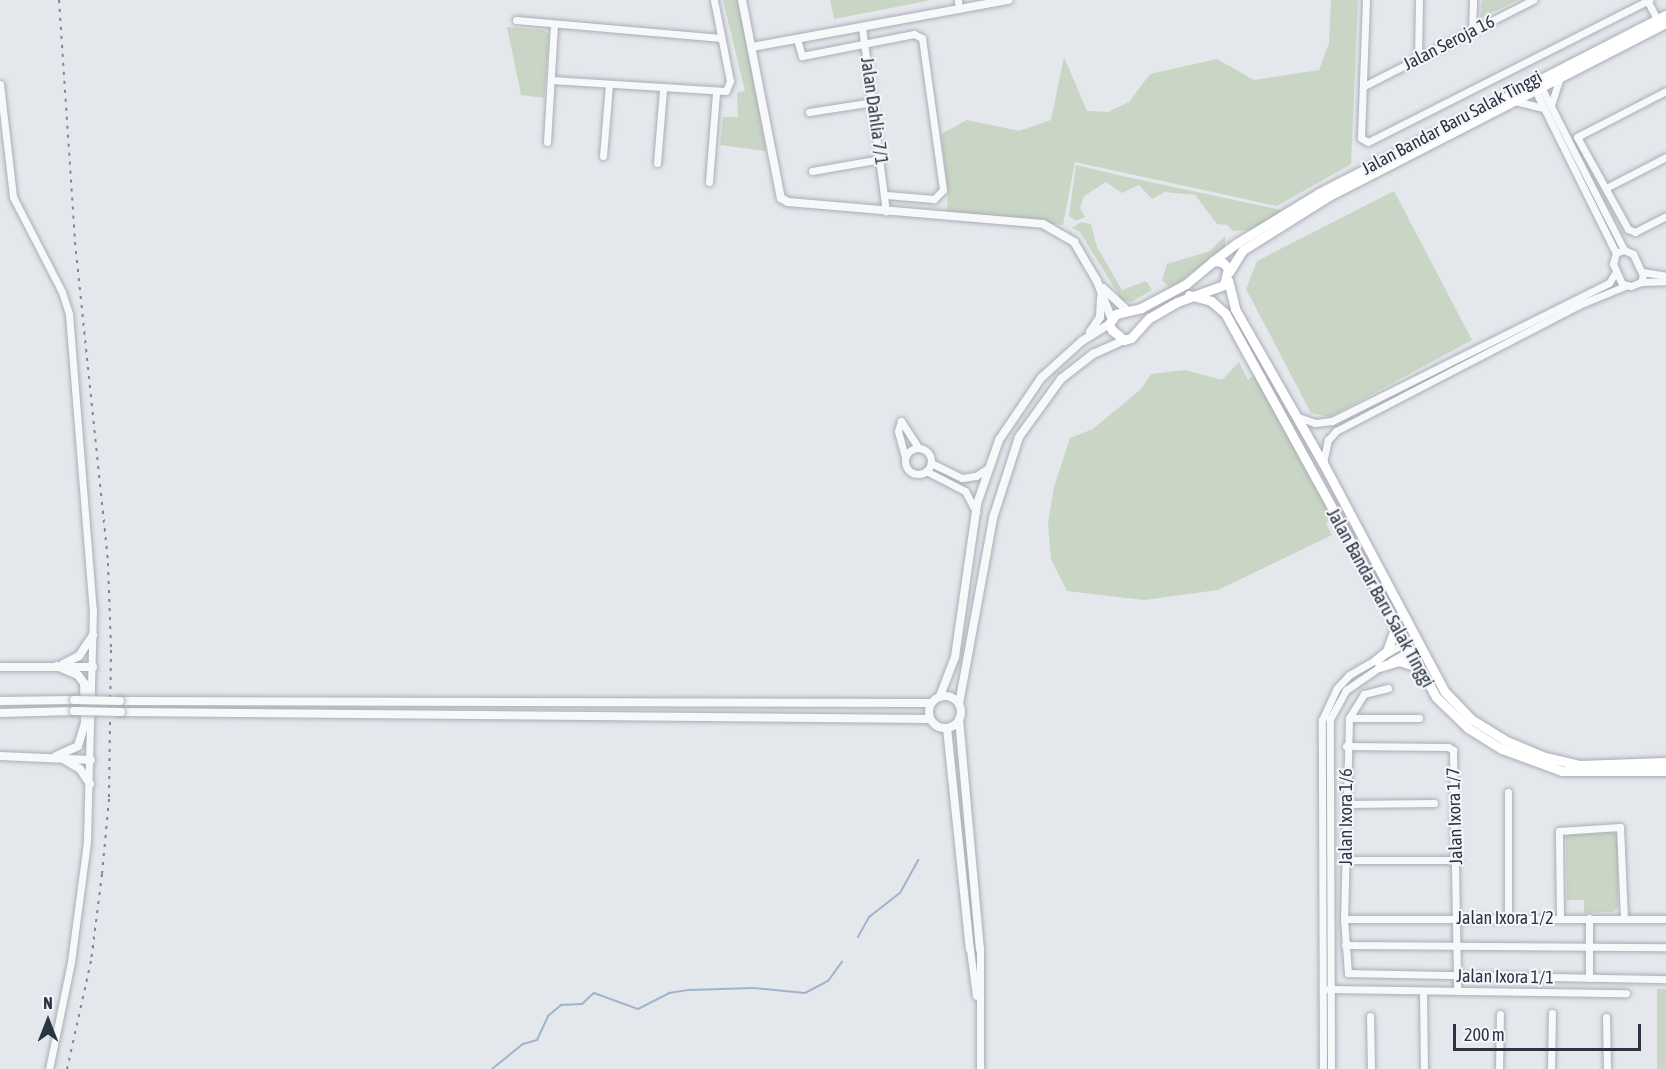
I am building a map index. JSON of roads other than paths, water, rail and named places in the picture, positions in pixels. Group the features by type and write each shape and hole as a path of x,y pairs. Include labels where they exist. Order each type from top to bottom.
{"main road":[{"name":"Jalan Bandar Baru Salak Tinggi","path":"1663,19 1560,78 1536,84 1515,101 1329,196 1243,250 1228,276 1235,309 1323,463 1444,693 1471,719 1504,740 1545,757 1580,765 1666,762"},
{"name":"Jalan Bandar Baru Salak Tinggi","path":"1110,321 1127,310 1142,308 1186,284 1213,261 1319,193 1663,19"},
{"path":"1110,321 1116,336 1124,340 1135,334 1149,318 1189,295 1218,287 1228,276 1222,262 1213,261"},
{"name":"Jalan Bandar Baru Salak Tinggi","path":"1189,295 1211,301 1225,313 1338,526 1436,698 1468,728 1502,749 1562,771 1666,771"},
{"path":"1338,526 1353,519"},
{"path":"1377,664 1390,646 1396,626"},
{"path":"1377,664 1399,661 1420,668"}],"street":[{"path":"551,80 716,93 730,88 714,0"},
{"path":"742,0 780,198 886,211 1043,225 1074,242 1101,293 1110,321 1082,341"},
{"path":"752,47 862,27 959,5 1009,0"},
{"path":"1366,0 1361,138 1368,142 1648,0 1663,19"},
{"path":"1418,58 1419,0"},
{"path":"1472,31 1473,0"},
{"name":"Jalan Seroja 16","path":"1364,86 1533,0"},
{"path":"516,20 721,38"},
{"path":"547,142 554,24"},
{"name":"Jalan Dahlia 7/1","path":"862,27 886,195 886,211"},
{"path":"797,39 802,56 914,34 924,42 942,195 934,199 886,195"},
{"path":"1547,106 1560,78"},
{"path":"0,84 3,149 13,197 62,292 69,314 93,635 90,784 79,908 49,1069"},
{"path":"1536,84 1616,253"},
{"path":"603,156 609,85"},
{"path":"657,163 663,90"},
{"path":"1666,91 1577,137 1628,229 1635,232 1666,216"},
{"path":"709,182 716,93"},
{"path":"1515,101 1547,106"},
{"path":"808,112 873,102"},
{"path":"1547,106 1624,250 1633,254 1642,272 1641,282"},
{"path":"1606,188 1666,157"},
{"path":"812,171 881,159"},
{"path":"1624,250 1616,253 1612,260 1625,286"},
{"path":"1295,416 1315,423 1332,421 1609,283 1616,272"},
{"path":"1642,272 1666,278"},
{"path":"1323,463 1328,440 1336,431 1579,305 1625,286 1666,278"},
{"path":"1096,281 1115,303 1127,310"},
{"path":"0,701 931,703 940,696 955,657 976,512 988,468 999,440 1025,398 1082,341 1101,317 1101,293"},
{"path":"980,1069 975,949 959,704 993,518 1019,437 1061,379 1093,354 1124,340"},
{"path":"926,471 931,463 929,453 918,447 901,421 898,431 911,472 926,471 965,491 976,512"},
{"path":"905,457 918,447"},
{"path":"931,463 962,478 976,476 988,468"},
{"path":"57,666 79,656 93,635"},
{"path":"1331,1069 1326,989 1322,720 1337,688 1418,641"},
{"path":"56,756 78,746 85,723 84,683 78,675 57,666"},
{"path":"0,667 93,667"},
{"name":"Jalan Ixora 1/6","path":"1345,969 1346,746 1349,718 1364,694 1388,688"},
{"path":"940,696 951,696 959,704"},
{"path":"930,719 931,703"},
{"path":"0,713 74,711 930,719 937,726 947,728 960,719"},
{"path":"1349,718 1419,718"},
{"path":"947,728 975,949"},
{"name":"Jalan Ixora 1/7","path":"1346,746 1451,748 1456,860 1457,991"},
{"path":"0,756 56,756 91,760"},
{"path":"56,756 74,764 90,784"},
{"path":"1508,792 1508,918"},
{"path":"1347,804 1434,804"},
{"path":"1560,918 1559,831 1620,827 1623,831 1624,919"},
{"path":"1347,860 1456,860"},
{"name":"Jalan Ixora 1/2","path":"1344,919 1456,917 1666,919"},
{"path":"1589,918 1589,978"},
{"path":"1345,945 1666,947"},
{"name":"Jalan Ixora 1/1","path":"1345,969 1351,974 1666,979"},
{"path":"1326,989 1626,993"},
{"path":"1323,1069 1326,989"},
{"path":"1423,991 1425,1069"},
{"path":"1551,1069 1552,1013"},
{"path":"1499,1069 1500,1014"},
{"path":"1370,1016 1371,1069"},
{"path":"1606,1017 1607,1069"}],"waterway":[{"path":"858,937 869,917 900,893 918,860"},
{"path":"492,1069 523,1044 537,1040 548,1016 561,1005 582,1004 594,993 638,1009 669,993 689,990 753,988 805,993 828,981 842,962"}],"railway":[{"path":"59,0 75,242 108,563 111,650 109,799 102,874 91,961 67,1069"}]}
